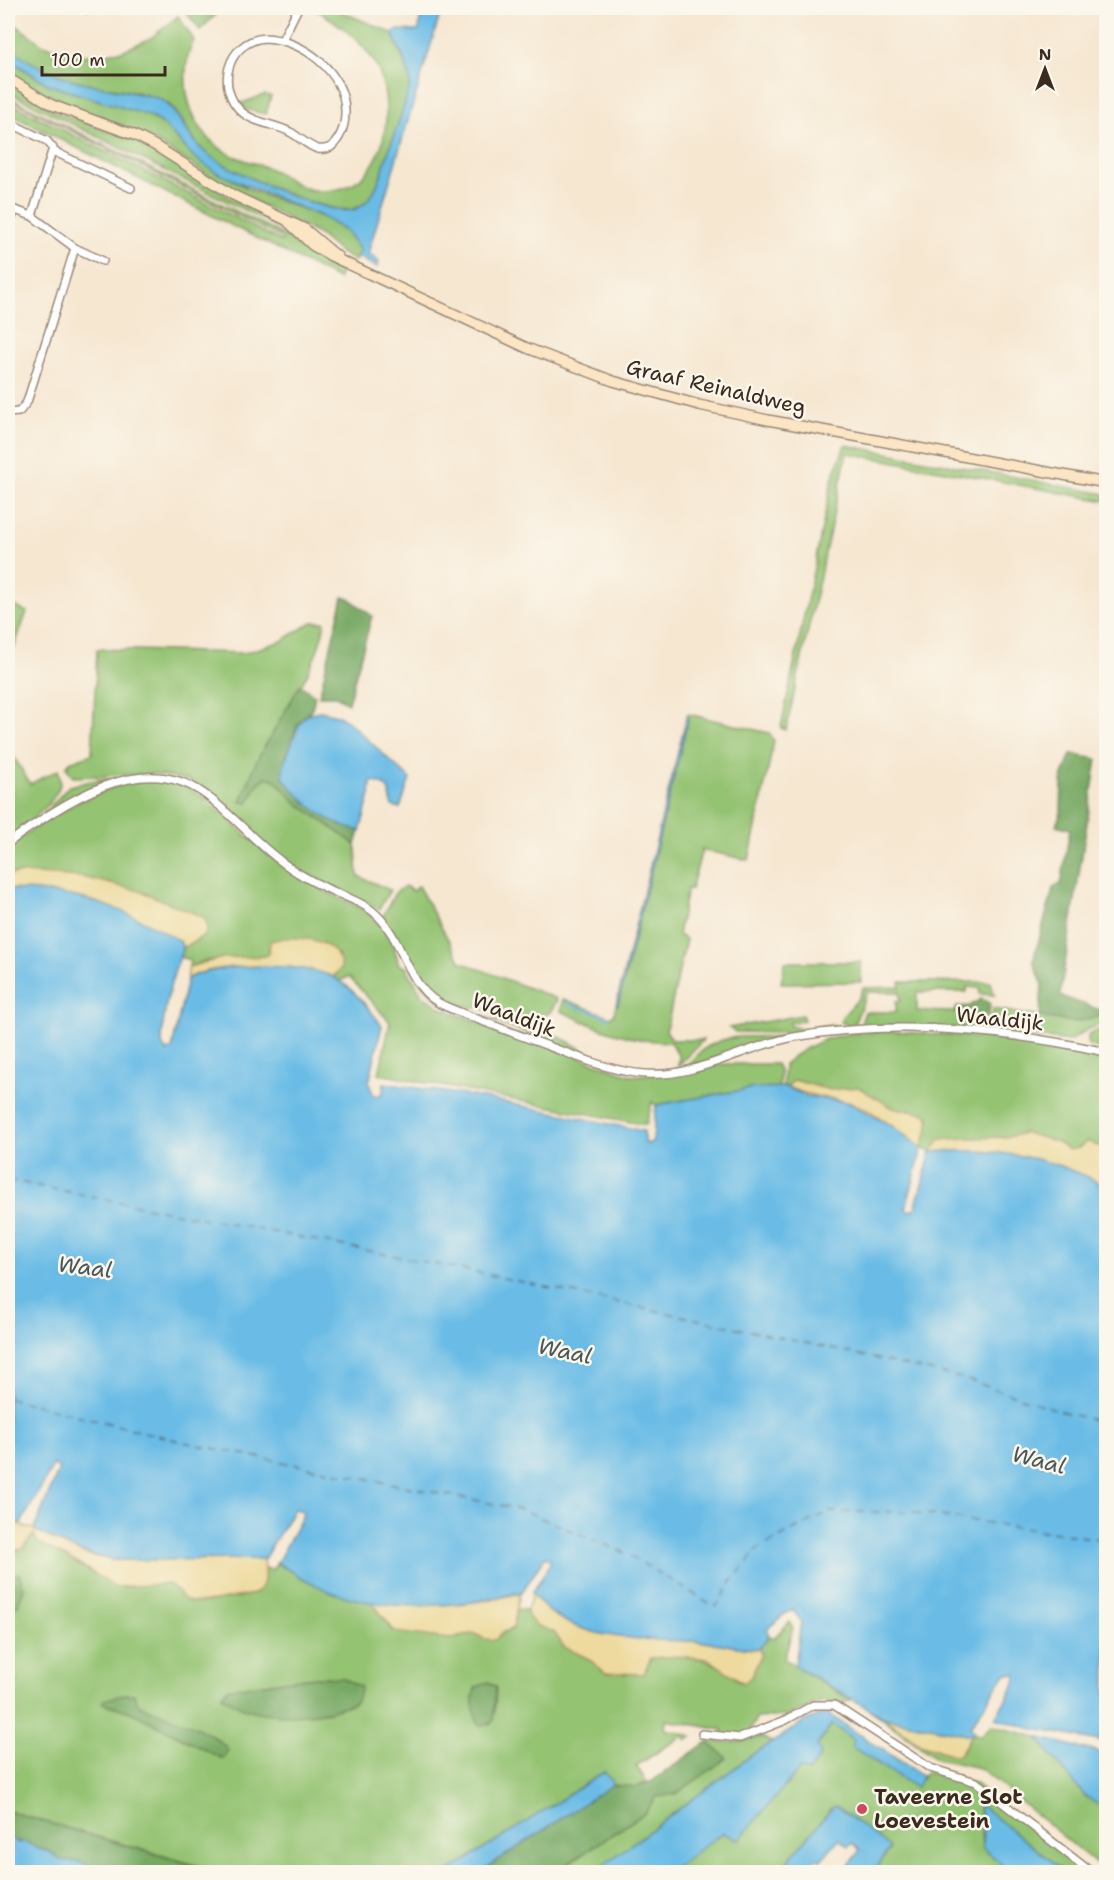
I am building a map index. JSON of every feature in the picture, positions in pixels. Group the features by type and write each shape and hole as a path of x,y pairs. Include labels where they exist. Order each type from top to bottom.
{"main road":[{"name":"Graaf Reinaldweg","path":"8,78 52,105 144,140 219,187 288,222 322,252 338,257 518,344 614,381 699,405 768,420 1107,483"}],"street":[{"path":"73,8 94,10 109,8"},
{"path":"282,40 298,8"},
{"path":"255,39 282,40 316,58 340,87 344,101 344,125 339,137 331,147 316,149 283,129 248,116 231,97 227,73 234,54 255,39"},
{"path":"8,122 47,141 53,151 131,188"},
{"path":"32,216 53,151"},
{"path":"8,206 32,216 75,248 103,261"},
{"path":"8,226 15,210"},
{"path":"8,413 19,412 25,405 75,248"},
{"name":"Waaldijk","path":"8,843 66,804 96,789 137,778 165,777 184,782 204,793 284,864 378,915 417,984 438,1004 577,1056 628,1072 648,1075 680,1072 793,1037 872,1028 999,1035 1107,1052"},
{"path":"702,1734 740,1738 776,1725 813,1706 834,1706 930,1768 976,1782 1091,1872"}],"green space":[{"path":"189,8 223,8 200,30 186,12"},
{"path":"313,8 333,8 392,33 410,80 404,106 376,189 366,202 353,209 340,209 300,198 253,179 214,159 203,151 172,108 158,99 136,92 80,83 60,77 33,64 8,46 8,19 43,45 81,56 122,51 151,38 178,16 194,40 188,55 186,88 195,119 204,133 215,145 229,154 277,172 307,189 335,190 353,183 367,172 377,157 386,120 386,100 376,65 363,47 348,32"},
{"path":"8,59 49,85 147,115 162,123 194,157 249,189 323,217 347,232 360,250 355,261 342,254 318,234 227,187 147,136 49,99 8,73"},
{"path":"8,82 57,112 137,141 163,155 229,197 284,225 345,266 344,269 315,254 286,231 8,92"},
{"path":"264,95 271,96 266,114 244,109 239,104"},
{"path":"8,97 282,234 280,237"},
{"path":"8,102 281,241 284,235 306,252 342,271 338,279 8,113"},
{"path":"845,445 1106,494 1106,501 847,453 786,730 781,728 832,480"},
{"path":"343,597 350,599 372,616 348,703 336,696 319,696"},
{"path":"8,603 27,612 8,664"},
{"path":"312,622 325,622 314,658 297,693 258,759 241,802 248,803 258,784 267,777 274,779 297,803 356,845 358,876 390,890 379,909 298,870 274,853 208,793 188,780 153,774 73,777 66,767 70,762 92,754 97,649 244,653 282,641"},
{"path":"300,685 315,695 314,702 294,734 283,778 299,796 327,818 360,831 356,845 297,803 274,779 266,777 258,784 248,803 241,802 256,762"},
{"path":"688,714 769,733 774,741 749,860 702,850 691,889 687,889 678,935 686,939 666,1031 673,1040 703,1040 678,1066 679,1056 670,1042 627,1037 561,1011 563,999 610,1017 614,1014"},
{"path":"8,747 30,784 58,770 60,784 58,791 46,806 8,839"},
{"path":"1071,754 1097,759 1060,996 1106,1012 1106,1015 1074,1022 1040,1017 1042,983 1033,961 1054,886 1061,884 1070,829 1056,825 1061,813 1062,778"},
{"path":"101,779 117,780 43,815 69,786"},
{"path":"151,779 183,784 203,797 265,852 321,889 363,909 384,929 394,946 399,965 406,967 422,995 443,1009 633,1076 716,1064 776,1064 780,1072 779,1088 754,1088 656,1105 652,1102 646,1125 379,1074 390,1022 349,977 339,981 333,977 337,974 338,954 330,949 306,940 270,941 269,953 265,956 204,961 189,967 190,960 179,957 183,948 198,940 203,917 146,895 109,884 49,875 23,873 8,875 8,846 59,813 93,795"},
{"path":"405,886 413,891 418,886 461,962 557,999 551,1011 540,1018 531,1019 438,1000 421,984 383,916 395,893"},
{"path":"785,962 861,962 861,982 781,983"},
{"path":"900,982 990,982 995,995 980,994 980,988 967,987 967,992 917,992 917,1011 989,1013 989,1025 985,1029 863,1025 861,1023 865,1012 896,1012 896,1001 900,1001 900,992 867,992 853,1027 841,1022 842,1017 859,998 863,988 900,987"},
{"path":"981,999 990,1003 989,1013 955,1012 957,1007 970,1006"},
{"path":"993,1009 1074,1022 1106,1015 1106,1023 1088,1029 1070,1041 998,1032 993,1027"},
{"path":"802,1015 804,1020 789,1023 790,1026 805,1030 832,1024 837,1028 803,1033 735,1032 729,1028"},
{"path":"482,1017 548,1031 610,1064"},
{"path":"1106,1027 1106,1050 1088,1045 1088,1035"},
{"path":"888,1031 1013,1039 1106,1056 1106,1150 1087,1141 1079,1148 1069,1150 1057,1142 1025,1133 1008,1137 942,1139 931,1152 922,1148 930,1117 927,1114 893,1108 858,1087 830,1090 795,1080 787,1087 783,1087 784,1064 809,1046 845,1034"},
{"path":"781,1037 686,1067 707,1047 729,1038"},
{"path":"34,1534 78,1565 116,1585 124,1587 170,1584 191,1602 207,1602 249,1595 264,1576 264,1568 272,1570 277,1563 334,1592 371,1601 393,1631 456,1638 474,1633 499,1635 513,1629 516,1609 527,1610 535,1625 554,1632 564,1647 587,1658 606,1673 643,1674 651,1658 676,1655 710,1662 721,1667 740,1682 751,1677 761,1655 759,1649 769,1636 774,1638 789,1622 793,1628 784,1659 851,1700 839,1705 823,1701 786,1716 757,1718 749,1732 741,1736 723,1735 723,1730 666,1720 665,1729 692,1736 687,1740 682,1736 636,1766 647,1782 636,1787 612,1785 604,1772 448,1872 220,1872 8,1811 8,1681 13,1684 18,1682 8,1673 8,1610 18,1605 19,1575 8,1577 8,1551 21,1549","holes":["317,1677 343,1678 361,1687 228,1688","488,1682 496,1687 495,1711 490,1725 475,1715 473,1696 475,1688","124,1696 139,1705 190,1726 103,1703"]},
{"path":"19,1574 24,1588 18,1605 8,1610 8,1577"},
{"path":"317,1677 343,1678 361,1687 357,1701 318,1713 288,1715 246,1709 221,1696 228,1688"},
{"path":"488,1682 496,1687 493,1722 484,1726 477,1720 473,1701 477,1687"},
{"path":"134,1694 139,1705 187,1723 212,1736 228,1750 223,1759 133,1713 103,1703 103,1700"},
{"path":"869,1709 924,1743 961,1754 973,1733 981,1736 991,1725 1037,1737 1084,1795 1106,1810 1106,1872 980,1768 937,1759"},
{"path":"832,1724 854,1740 923,1776 926,1772 974,1783 1085,1872 1065,1872 979,1805 982,1847 1010,1872 874,1872 889,1850 837,1807 833,1807 788,1861 801,1872 669,1872 722,1833 739,1839 800,1769 809,1772 821,1755 817,1746"},
{"path":"761,1737 775,1743 759,1750 594,1872 555,1872 645,1813 656,1797 668,1795 726,1758 707,1742 737,1742"},
{"path":"707,1742 727,1758 676,1794 656,1797 645,1813 555,1872 480,1872 612,1785 636,1787 652,1781"},
{"path":"8,1811 220,1872 97,1872 79,1862 60,1860 50,1852 11,1839 8,1836"}],"sand":[{"path":"23,873 82,877 140,891 203,917 207,923 206,932 205,935 183,948 180,941 137,918 97,903 56,893 8,889 8,875"},
{"path":"302,938 328,946 339,959 341,968 333,977 300,969 259,966 218,969 187,979 189,967 222,958 265,956 269,953 270,941"},
{"path":"794,1080 830,1090 858,1087 893,1108 927,1114 929,1127 922,1148 861,1107 787,1087"},
{"path":"1025,1133 1057,1142 1069,1150 1079,1148 1087,1141 1106,1150 1106,1187 1067,1169 1022,1157 975,1151 931,1152 941,1139 1008,1137"},
{"path":"21,1523 23,1527 34,1529 87,1555 112,1560 263,1559 263,1583 254,1594 199,1602 186,1600 169,1584 114,1587 81,1565 37,1542 34,1534 22,1549 8,1551 8,1527"},
{"path":"520,1593 513,1628 502,1633 495,1640 484,1639 474,1633 449,1639 395,1632 371,1601 408,1605 465,1603"},
{"path":"533,1593 549,1610 567,1622 589,1630 635,1638 759,1649 761,1655 751,1677 744,1683 708,1659 679,1656 651,1658 643,1674 606,1673 587,1658 564,1647 554,1632 535,1625 528,1616 527,1610"},
{"path":"885,1718 971,1735 960,1754 956,1756 920,1744"}],"water":[{"path":"421,8 442,8 368,253 379,262 377,267 358,257 360,250 347,232 323,217 217,173 194,157 162,123 147,115 49,85 8,59 8,46 26,59 61,76 158,98 172,109 198,146 216,160 254,180 300,199 339,210 352,210 371,196 379,182 409,87 408,69 392,33 396,30 419,31"},
{"path":"320,711 337,715 350,723 410,779 400,808 392,806 388,789 385,786 371,781 370,795 360,831 327,818 299,796 283,778 284,765 300,723 303,718 313,712"},
{"path":"687,715 688,720 618,1005 616,1005"},
{"name":"Waal","path":"8,889 56,893 97,903 137,918 180,941 182,950 170,986 163,1026 162,1045 167,1052 172,1049 187,979 200,974 237,967 301,969 319,972 340,981 360,999 382,1026 369,1082 373,1094 378,1096 383,1093 384,1083 479,1097 644,1131 644,1141 648,1144 653,1141 656,1105 754,1088 787,1087 806,1096 850,1103 892,1126 922,1148 906,1208 909,1211 915,1209 931,1152 976,1151 1021,1156 1065,1168 1106,1187 1106,1742 1029,1728 995,1718 1015,1684 1016,1674 1005,1674 970,1727 974,1732 971,1735 885,1718 795,1666 801,1622 793,1610 767,1629 769,1636 759,1649 704,1642 610,1636 587,1630 566,1622 547,1610 532,1593 550,1564 550,1559 545,1557 522,1592 500,1597 428,1606 356,1599 319,1587 277,1563 302,1517 303,1511 294,1509 264,1559 112,1560 75,1550 34,1530 59,1469 54,1464 21,1523 8,1527"},
{"path":"828,1714 923,1776 916,1788 852,1747 854,1740 832,1724 817,1746 821,1755 808,1772 800,1769 739,1839 722,1833 669,1872 594,1872 759,1750 809,1719"},
{"path":"1037,1737 1106,1754 1106,1810 1084,1795"},
{"path":"604,1772 612,1785 480,1872 448,1872"},
{"path":"979,1804 1065,1872 1010,1872 982,1847 983,1829"},
{"path":"833,1807 837,1807 888,1846 889,1849 874,1872 853,1872 855,1870 849,1865 860,1850 852,1843 848,1846 839,1839 820,1861 816,1858 812,1863 817,1872 801,1872 788,1861"},
{"path":"8,1836 18,1843 26,1842 38,1849 50,1852 60,1860 83,1863 97,1872 8,1872"}],"waterway":[{"path":"567,1003 609,1018"}],"ferry route":[{"path":"8,1180 461,1269 761,1333 962,1378 1073,1415 1106,1422"},
{"path":"8,1398 192,1444 519,1509 623,1552 716,1607 732,1581 758,1549 828,1512 912,1512 1106,1540"}],"place":[{"name":"Taveerne Slot Loevestein","path":"862,1809"}]}
